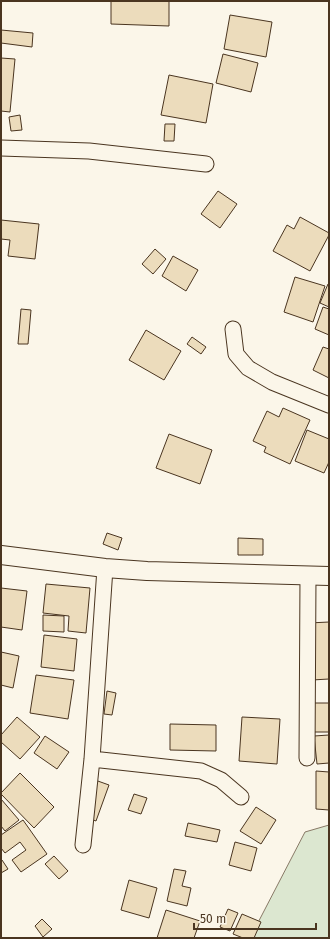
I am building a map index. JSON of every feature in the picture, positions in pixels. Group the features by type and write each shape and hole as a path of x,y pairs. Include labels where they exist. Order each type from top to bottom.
{"street":[{"path":"1,148 89,151 206,164"},
{"path":"233,329 236,354 248,368 272,382 329,405"},
{"path":"1,555 105,568 147,571 329,576"},
{"path":"83,845 92,759 105,568"},
{"path":"307,758 308,576"},
{"path":"92,759 202,771 221,780 241,797"}],"green space":[{"path":"329,825 329,938 250,938 305,832"}],"building":[{"path":"111,1 169,1 169,26 111,24"},
{"path":"230,15 272,22 266,57 224,49"},
{"path":"1,30 33,33 32,47 1,43"},
{"path":"223,54 258,63 251,92 216,83"},
{"path":"1,58 15,59 10,112 1,111"},
{"path":"169,75 213,84 206,123 161,115"},
{"path":"20,115 22,130 11,131 9,117"},
{"path":"165,124 175,124 174,141 164,141"},
{"path":"218,191 237,204 220,228 201,214"},
{"path":"300,217 329,233 310,271 273,251 287,225 294,229"},
{"path":"1,220 39,224 35,259 8,256 10,240 1,239"},
{"path":"155,249 166,259 153,274 142,264"},
{"path":"173,256 198,270 186,291 162,276"},
{"path":"295,277 325,286 313,322 284,312"},
{"path":"329,284 329,307 320,303"},
{"path":"323,307 329,309 329,335 315,329"},
{"path":"21,309 31,310 28,344 18,344"},
{"path":"146,330 181,351 164,380 129,360"},
{"path":"192,337 206,347 201,354 187,344"},
{"path":"323,347 329,349 329,378 313,370"},
{"path":"283,408 310,420 290,464 264,452 266,447 253,441 267,411 279,417"},
{"path":"307,430 329,439 329,462 324,473 295,461"},
{"path":"169,434 212,450 200,484 156,468"},
{"path":"107,533 122,538 118,550 103,544"},
{"path":"238,538 263,539 263,555 238,555"},
{"path":"46,584 90,588 86,633 68,631 69,616 43,613"},
{"path":"1,588 27,591 22,630 1,627"},
{"path":"43,615 64,616 64,632 43,631"},
{"path":"329,622 329,679 312,680 309,623"},
{"path":"44,635 77,639 74,671 41,667"},
{"path":"1,652 19,656 13,688 1,685"},
{"path":"36,675 74,680 68,719 30,713"},
{"path":"107,691 116,693 112,715 104,714"},
{"path":"312,703 329,703 329,732 312,732"},
{"path":"17,717 40,737 20,759 1,742 1,735"},
{"path":"242,717 280,719 277,764 239,761"},
{"path":"170,724 216,725 216,751 170,750"},
{"path":"329,735 329,763 317,764 314,736"},
{"path":"45,736 69,752 57,769 34,753"},
{"path":"316,771 329,772 329,810 316,809"},
{"path":"20,773 54,807 34,828 1,794"},
{"path":"95,780 109,785 96,821 83,816"},
{"path":"134,794 147,798 141,814 128,810"},
{"path":"1,799 19,820 5,831 1,826"},
{"path":"256,807 276,820 261,844 240,831"},
{"path":"23,820 47,854 21,872 12,860 26,850 20,842 5,853 1,848 1,835"},
{"path":"188,823 220,830 217,842 185,836"},
{"path":"235,842 257,848 251,871 229,865"},
{"path":"54,856 68,871 59,879 45,864"},
{"path":"1,860 8,869 1,873"},
{"path":"174,869 186,871 182,886 191,888 187,906 167,901"},
{"path":"129,880 157,888 149,918 121,910"},
{"path":"228,909 238,913 230,931 220,927"},
{"path":"166,910 200,921 194,938 157,938"},
{"path":"242,914 261,922 254,938 243,938 233,934"},
{"path":"42,919 52,929 43,937 35,926"}]}
